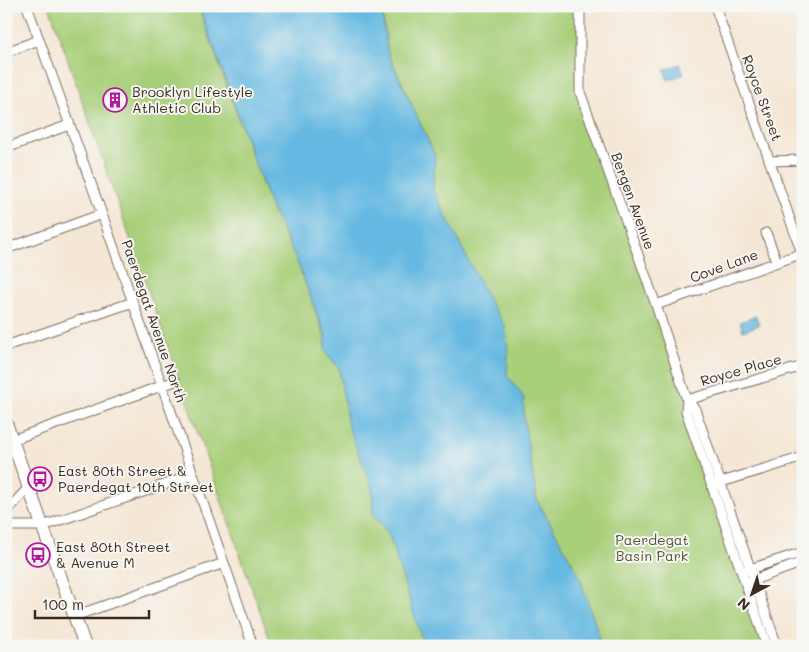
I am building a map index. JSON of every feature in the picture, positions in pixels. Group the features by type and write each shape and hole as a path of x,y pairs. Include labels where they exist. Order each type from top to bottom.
{"street":[{"name":"Paerdegat Avenue North","path":"26,6 102,214 253,646"},
{"name":"Bergen Avenue","path":"580,6 580,92 656,305 687,400 695,409 715,484 745,570 777,646"},
{"name":"Royce Street","path":"715,6 802,254"},
{"path":"6,52 39,40"},
{"path":"6,148 70,125"},
{"path":"770,161 803,160"},
{"path":"6,249 102,214"},
{"path":"766,232 777,262"},
{"name":"Cove Lane","path":"656,305 802,254"},
{"path":"6,346 133,302"},
{"name":"Royce Place","path":"687,400 803,366"},
{"path":"12,440 175,381"},
{"path":"6,423 85,646"},
{"path":"715,484 803,457"},
{"path":"6,526 43,526 194,475"},
{"path":"6,512 29,487"},
{"path":"745,570 803,552"},
{"path":"749,581 803,562"},
{"path":"75,616 224,563"},
{"name":"Bergen Avenue","path":"749,581 767,646"}],"green space":[{"path":"49,6 198,6 270,205 298,263 334,362 339,368 341,381 433,646 272,646"},
{"name":"Paerdegat Basin Park","path":"381,6 578,6 580,92 777,646 595,646 557,536 537,500 530,459 442,210 433,190 433,183 406,91 388,54"}],"water":[{"path":"199,6 381,6 388,54 435,155 433,190 488,299 505,326 508,351 507,375 524,398 524,420 537,500 578,573 599,635 599,646 424,646 389,535 373,515 372,487 348,426 339,368 325,351 326,337 294,254 270,205"},
{"path":"680,64 684,74 668,80 664,70"},
{"path":"756,316 759,325 743,331 740,322"}],"place":[{"name":"Brooklyn Lifestyle Athletic Club","path":"115,100"},
{"name":"East 80th Street & Paerdegat 10th Street","path":"40,479"},
{"name":"East 80th Street & Avenue M","path":"38,555"}]}
